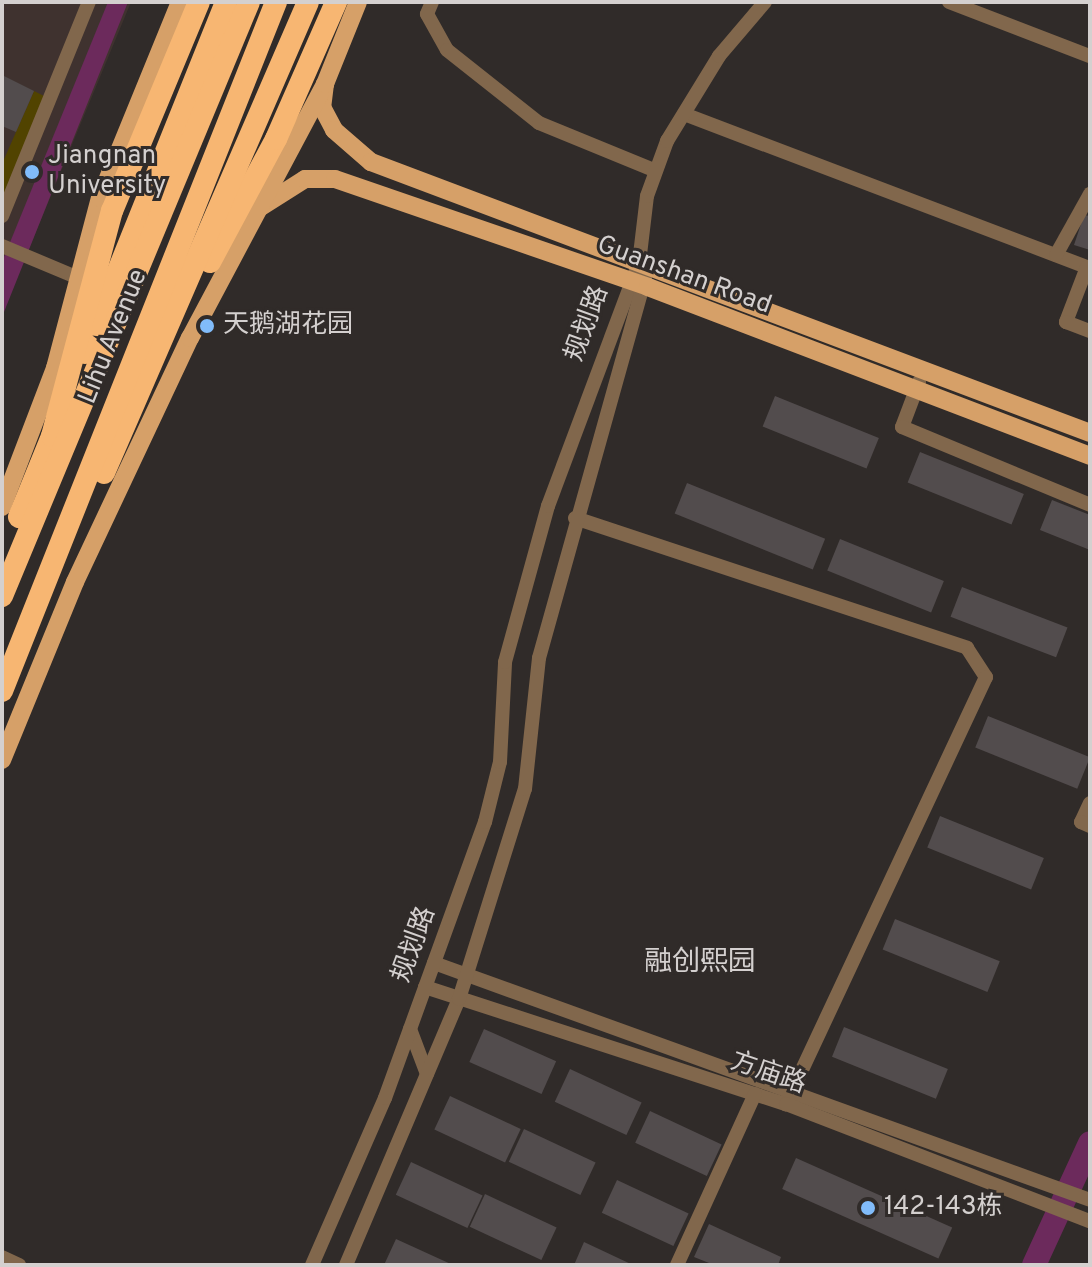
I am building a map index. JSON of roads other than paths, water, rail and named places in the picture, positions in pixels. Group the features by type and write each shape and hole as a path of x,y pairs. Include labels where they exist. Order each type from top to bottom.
{"highway":[{"path":"52,436 112,211 199,2"},
{"path":"2,560 226,2"},
{"name":"Lihu Avenue","path":"2,596 249,2"},
{"name":"Lihu Avenue","path":"2,691 276,2"},
{"path":"166,344 308,2"},
{"path":"37,606 166,344 276,139 336,2"}],"main road":[{"path":"2,507 55,368 76,277 180,2"},
{"path":"2,760 75,582 325,84 358,2"},
{"name":"Guanshan Road","path":"325,84 322,107 350,152 639,263 1090,456"},
{"name":"Guanshan Road","path":"261,207 305,179 335,179 919,382 1090,433"}],"street":[{"path":"2,216 89,2"},
{"path":"432,2 427,14 447,50 539,123 656,171"},
{"path":"639,263 656,171 684,114 765,2"},
{"path":"949,2 1090,56"},
{"path":"684,114 1088,268 1066,322 1090,331"},
{"path":"1056,255 1090,194"},
{"path":"2,246 76,277"},
{"name":"规划路","path":"312,1265 410,1029 500,762 505,662 548,506 639,263"},
{"name":"规划路","path":"346,1265 459,999 525,789 539,658 575,518 648,287 639,263"},
{"path":"919,382 902,427 1090,505"},
{"path":"575,518 967,648 986,677 786,1104"},
{"path":"1090,803 1081,822 1090,826"},
{"name":"方庙路","path":"434,963 793,1088 1087,1199"},
{"name":"方庙路","path":"425,987 786,1104 1084,1218"},
{"path":"410,1029 427,1074"},
{"path":"677,1265 755,1094"},
{"path":"2,1257 19,1265"}],"waterway":[{"path":"1034,1265 1090,1143"}],"place":[{"name":"Jiangnan University","path":"32,172"},
{"name":"天鹅湖花园","path":"207,326"},
{"name":"142-143栋","path":"868,1208"}],"district":[{"name":"融创·熙园","path":"700,963"}]}
